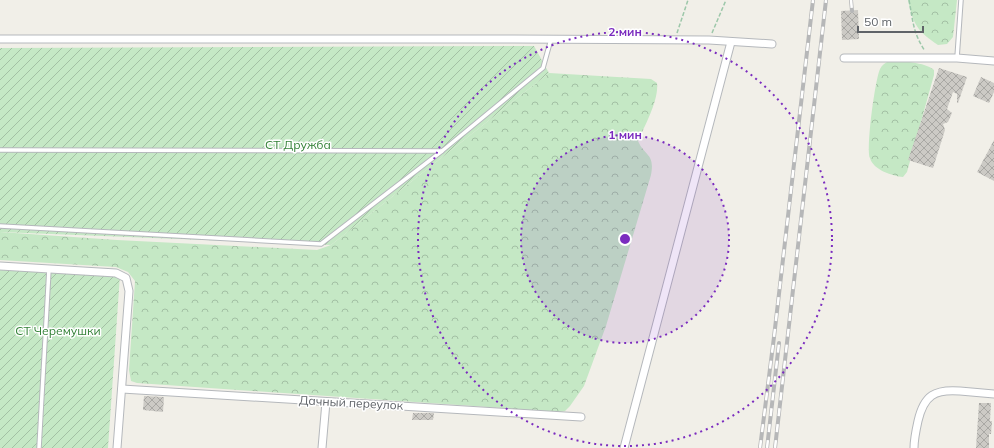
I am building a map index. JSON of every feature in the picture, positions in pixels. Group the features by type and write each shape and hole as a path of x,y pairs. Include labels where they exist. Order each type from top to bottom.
{"street":[{"path":"0,39 709,40 772,44"},
{"path":"624,448 731,42"},
{"path":"844,58 957,58 994,61"},
{"path":"0,266 116,272 126,278 129,291 117,448"},
{"name":"Дачный переулок","path":"122,389 581,417"},
{"path":"914,448 915,437 923,406 927,400 937,392 952,390 994,394"},
{"path":"322,448 326,402"}],"lane":[{"path":"957,58 961,0"},
{"path":"0,226 320,244 442,151 543,68 551,39"},
{"path":"0,150 442,151"},
{"path":"39,448 49,269"}],"path":[{"path":"674,40 688,0"},
{"path":"709,40 726,0"},
{"path":"909,0 914,30 930,58"}],"green space":[{"path":"908,0 957,0 953,37 947,44 938,45 921,31 914,21"},
{"name":"СТ Дружба","path":"534,46 549,73 331,245 0,232 0,48"},
{"path":"889,61 925,65 934,70 934,75 907,172 903,177 889,174 879,169 872,162 869,152 872,114 878,76 882,66"},
{"path":"549,73 651,79 657,83 654,105 638,141 649,156 652,163 651,175 606,326 584,386 565,411 560,412 137,383 131,381 129,370 135,281 128,272 116,267 0,260 0,232 117,240 317,250 331,245"},
{"name":"СТ Черемушки","path":"0,268 120,275 108,448 0,448"}],"building":[{"path":"858,10 859,39 842,40 841,11"},
{"path":"939,68 967,77 958,103 957,94 953,92 947,109 952,113 948,122 943,124 945,130 933,168 908,160"},
{"path":"981,77 994,83 994,92 989,103 973,96"},
{"path":"994,140 994,181 977,172"},
{"path":"144,396 164,397 163,412 143,410"},
{"path":"979,403 991,403 990,421 992,421 991,434 989,434 989,448 976,448"},
{"path":"413,413 434,413 433,420 412,420"}],"railway":[{"path":"760,448 813,0"},
{"path":"775,448 826,0"},
{"path":"851,0 852,11"},
{"path":"767,448 779,343"}]}
